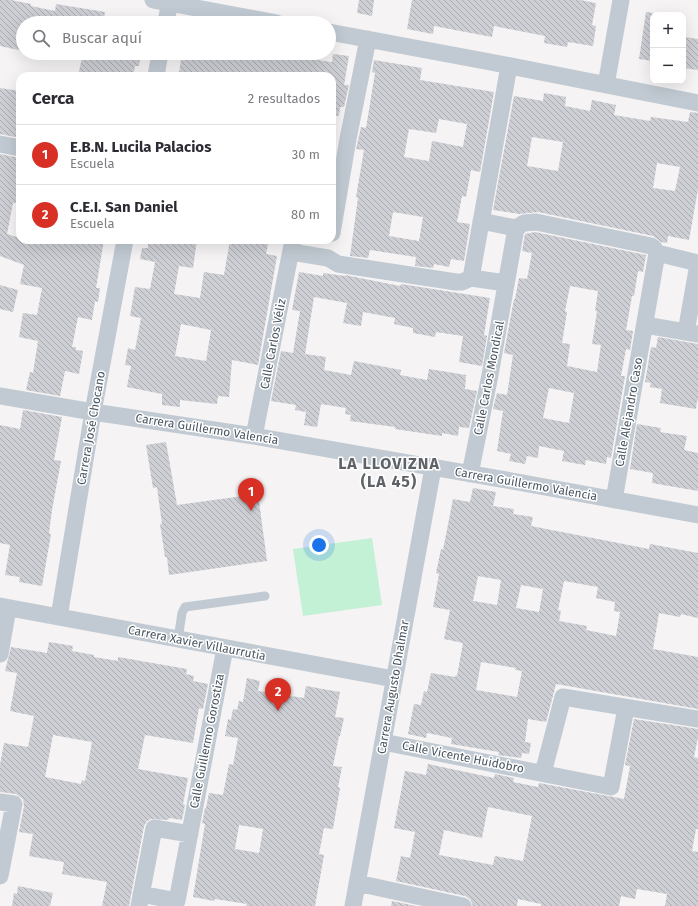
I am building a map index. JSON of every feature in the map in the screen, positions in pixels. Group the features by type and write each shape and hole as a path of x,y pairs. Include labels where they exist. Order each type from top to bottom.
{"street":[{"path":"153,0 241,16"},
{"path":"606,85 622,0"},
{"path":"167,16 170,2"},
{"path":"336,33 698,103"},
{"path":"336,185 368,39"},
{"path":"157,72 159,60"},
{"path":"506,283 470,278 509,66"},
{"path":"0,144 16,147"},
{"path":"481,221 516,228 524,224 536,222 651,246 657,253 698,263 692,333 645,325"},
{"name":"Calle Carlos Mondical","path":"470,474 490,375 516,228"},
{"name":"Carrera José Chocano","path":"59,617 93,412 125,244"},
{"path":"328,258 330,244"},
{"name":"Calle Carlos Véliz","path":"254,436 292,246 328,258 338,264 456,282 462,282 470,278"},
{"name":"Calle Alejandro Caso","path":"614,500 657,253"},
{"name":"Carrera Guillermo Valencia","path":"0,396 93,412 254,436 698,515"},
{"name":"Carrera Augusto Dhalmar","path":"353,906 433,468"},
{"path":"0,654 4,607"},
{"name":"Carrera Xavier Villaurrutia","path":"4,607 394,679"},
{"name":"Calle Guillermo Gorostiza","path":"190,834 154,828 140,900 177,901 190,834 224,648"},
{"path":"543,773 563,697 698,719"},
{"name":"Calle Vicente Huidobro","path":"383,742 611,787 626,708"},
{"path":"0,802 14,804 2,859 0,876"},
{"path":"357,884 464,906"}],"lane":[{"path":"178,639 182,613 185,607 266,596"}],"green space":[{"path":"372,538 382,605 303,616 293,549"}],"building":[{"path":"0,0 11,0 31,4 31,6 55,11 56,4 105,12 104,16 16,16 16,49 0,46"},
{"path":"359,0 374,0 372,16 357,13"},
{"path":"412,0 580,0 596,3 592,25 596,26 593,46 568,42 567,47 544,43 545,36 494,26 492,37 434,26 433,34 407,29"},
{"path":"646,12 650,13 650,61 639,59"},
{"path":"686,37 698,39 698,70 686,68"},
{"path":"336,54 349,56 344,85 349,85 344,107 340,107 339,116 336,116 336,72 179,72 181,60 318,60 332,62 332,60 336,60"},
{"path":"81,60 140,60 139,66 135,66 134,72 79,72"},
{"path":"374,60 422,68 420,80 494,92 480,172 471,170 466,197 462,196 457,222 470,224 464,261 451,259 449,267 434,264 433,268 415,266 416,257 370,250 368,258 350,256 358,198 356,197 364,150 356,149 361,127 366,128 375,73 372,72","holes":["439,119 467,124 463,147 432,141 429,161 404,157 409,129 436,133","393,212 423,217 419,241 389,236"]},
{"path":"0,88 16,90 16,137 0,134"},
{"path":"544,93 566,97 565,106 590,111 592,100 616,105 614,115 650,121 651,117 688,122 690,112 698,113 698,189 689,240 668,236 667,243 661,242 653,236 538,212 519,214 493,210 514,96 543,101","holes":["532,137 563,142 558,171 527,166","657,163 680,167 675,191 653,188"]},
{"path":"0,154 16,157 16,203 13,203 7,234 16,237 16,244 103,244 96,288 100,288 98,302 95,301 92,320 78,317 72,347 76,347 76,350 83,351 79,374 65,371 60,396 26,390 30,372 33,373 38,341 19,337 23,313 37,315 42,288 20,284 24,265 0,256"},
{"path":"535,232 646,255 643,272 638,271 634,296 632,296 626,330 633,331 630,350 626,349 621,376 625,376 611,458 607,457 606,464 586,460 585,465 562,461 564,451 539,446 538,458 527,456 525,464 509,461 511,454 497,451 503,411 493,409 497,393 507,395 513,355 504,353 519,278 527,279 532,253 522,251 525,234","holes":["570,286 598,291 595,311 597,311 592,344 601,345 597,372 567,366 570,344 562,343 567,312 565,311","549,388 574,393 569,423 543,418"]},
{"path":"148,244 196,244 193,268 179,266 174,294 200,298 204,272 224,275 229,244 268,244 266,254 277,256 258,365 232,360 229,397 218,396 217,404 180,400 180,407 162,405 162,394 127,387 131,366 125,365 128,348 135,350 141,318 130,316 135,287 150,289 155,262 140,259 142,248 148,248","holes":["181,324 211,330 206,361 175,356"]},
{"path":"299,272 323,276 323,273 345,275 400,286 401,284 490,298 484,335 487,336 482,366 459,362 463,336 436,332 435,337 413,333 413,328 394,324 395,318 363,312 361,326 343,323 347,303 314,297 305,354 326,357 324,370 351,375 354,361 401,370 400,375 427,380 429,369 466,375 465,389 477,391 469,428 459,427 458,436 442,433 442,436 395,429 395,427 350,421 351,415 345,414 346,408 321,404 317,427 304,425 306,412 295,410 296,405 271,401 281,351 293,353 300,311 292,310"},
{"path":"0,285 18,290 13,312 0,309"},
{"path":"658,337 698,344 698,401 696,409 660,403 662,389 650,387 651,383 645,382 651,347 656,348"},
{"path":"23,410 62,417 54,460 61,461 52,510 49,533 51,534 42,586 19,582 20,577 5,575 10,545 0,543 0,425 20,429"},
{"path":"637,424 661,428 660,432 687,436 684,450 698,453 698,491 652,483 653,473 630,469"},
{"path":"166,442 177,505 258,494 267,561 169,575 160,524 162,524 157,487 153,488 146,445"},
{"path":"473,488 496,492 493,506 514,509 513,514 533,517 531,526 649,549 650,544 698,553 698,618 681,614 680,617 659,613 653,649 698,657 698,709 556,684 546,722 528,719 525,742 531,743 529,754 522,753 521,758 498,755 499,752 451,744 452,738 427,733 426,738 408,734 414,704 421,705 424,691 427,692 431,673 455,677 456,675 457,676 463,643 444,639 450,610 433,607 439,574 436,573 441,549 443,550 453,499 470,502","holes":["478,576 501,580 497,605 473,601","564,581 598,587 596,598 615,602 614,611 620,612 616,636 586,630 587,626 559,621 561,611 558,610","521,585 543,589 539,612 516,608","481,662 516,668 515,670 522,671 517,697 476,690"]},
{"path":"49,642 73,646 72,651 94,655 94,657 118,661 118,657 187,669 186,674 194,676 193,681 208,684 203,709 199,708 193,743 145,735 138,769 188,778 183,804 185,805 182,820 169,818 168,820 151,819 147,821 144,826 129,906 102,906 107,882 62,874 64,862 29,856 33,834 19,832 24,806 23,799 16,794 0,792 0,765 4,743 28,747 34,716 10,711 17,673 5,671 11,647 47,653","holes":["53,735 92,742 85,781 82,780 81,784 45,777"]},
{"path":"247,678 260,681 258,691 304,698 306,686 340,692 335,717 344,718 333,766 342,767 338,787 340,788 333,829 324,828 319,854 324,855 315,906 246,906 247,904 215,899 214,901 193,897 205,824 202,823 205,808 209,793 223,795 229,764 233,765 238,738 225,736 228,719 231,720 233,709 237,710 239,701 243,702","holes":["239,825 263,829 259,853 235,849"]},
{"path":"634,719 698,729 694,757 698,758 698,829 696,829 692,851 698,852 698,906 665,906 667,894 637,889 635,899 621,896 619,906 541,906 541,904 518,899 517,906 473,906 470,899 465,896 396,881 401,856 410,858 415,832 394,828 405,771 426,775 428,764 494,778 495,774 514,778 513,782 538,787 539,783 624,799 630,766 625,765","holes":["488,807 532,816 523,861 495,856 493,865 439,855 444,830 482,838"]},
{"path":"18,886 53,893 50,906 12,906 14,893 17,894"},
{"path":"392,901 416,906 391,906"}],"place":[{"name":"E.B.N. Lucila Palacios","path":"251,511"},
{"name":"C.E.I. San Daniel","path":"278,711"}],"district":[{"name":"LA LLOVIZNA (LA 45)","path":"389,472"}]}
